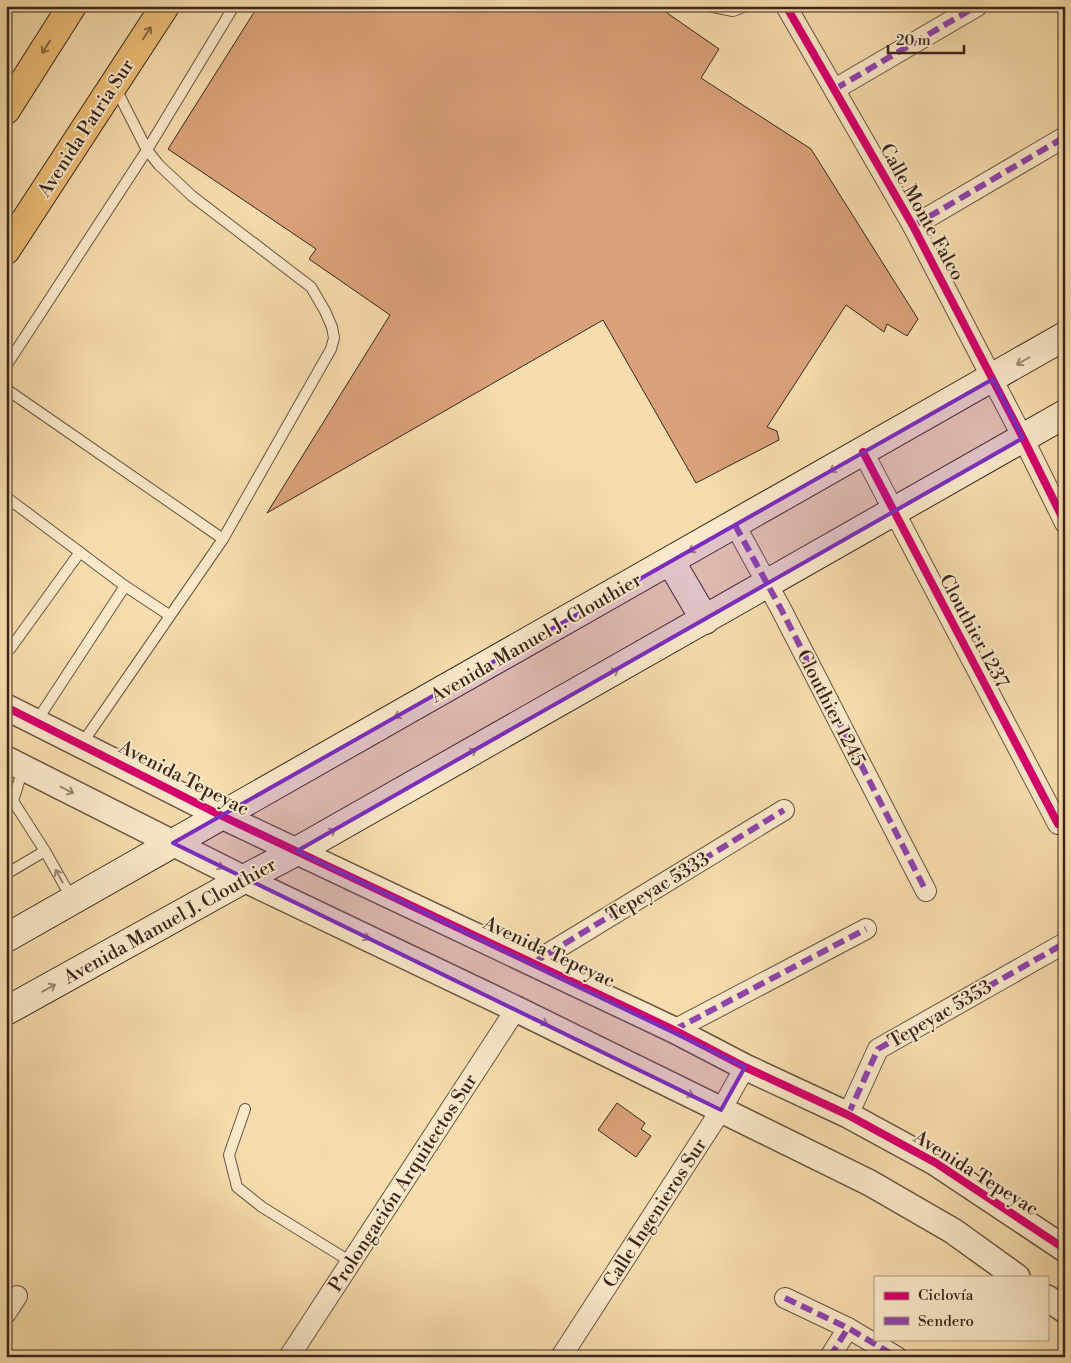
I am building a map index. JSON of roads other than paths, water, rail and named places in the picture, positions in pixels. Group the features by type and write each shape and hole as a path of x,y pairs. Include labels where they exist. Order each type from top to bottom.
{"main road":[{"path":"6,110 72,6"},
{"name":"Avenida Patria Sur","path":"6,250 165,6"},
{"name":"Avenida Manuel J. Clouthier","path":"6,938 993,379 1065,336"},
{"name":"Avenida Manuel J. Clouthier","path":"6,1012 297,851 1065,414"},
{"path":"671,562 705,620"}],"street":[{"name":"Calle Monte Falco","path":"786,6 913,226 993,379 1065,523"},
{"path":"835,89 977,6"},
{"path":"913,226 1065,137"},
{"name":"Clouthier 1237","path":"863,452 1058,824"},
{"name":"Clouthier 1245","path":"735,525 926,891"},
{"name":"Avenida Tepeyac","path":"6,707 222,816 674,1030 745,1067 848,1115 936,1163 1065,1249"},
{"path":"15,764 244,879 516,1009 870,1183 953,1231 1016,1276"},
{"name":"Tepeyac 5333","path":"532,963 784,810"},
{"path":"674,1030 866,929"},
{"name":"Tepeyac 5353","path":"848,1115 878,1050 1065,943"},
{"name":"Prolongación Arquitectos Sur","path":"289,1357 516,1009"},
{"name":"Calle Ingenieros Sur","path":"561,1357 721,1110 745,1067"},
{"path":"785,1298 848,1328 897,1357"},
{"path":"1048,1299 1065,1310"},
{"path":"830,1357 848,1328"}],"lane":[{"path":"6,366 148,150 234,6"},
{"path":"708,6 733,11 746,6"},
{"path":"82,744 222,539 331,349 334,338 332,327 325,311 311,287 192,196 159,165 148,150 114,85"},
{"path":"6,389 222,539"},
{"path":"6,497 125,586 169,615"},
{"path":"10,649 80,552"},
{"path":"36,722 125,586"},
{"path":"15,764 10,804 45,851 72,900"},
{"path":"6,874 45,851"},
{"path":"245,1109 228,1155 237,1187 262,1207 351,1262"}]}
